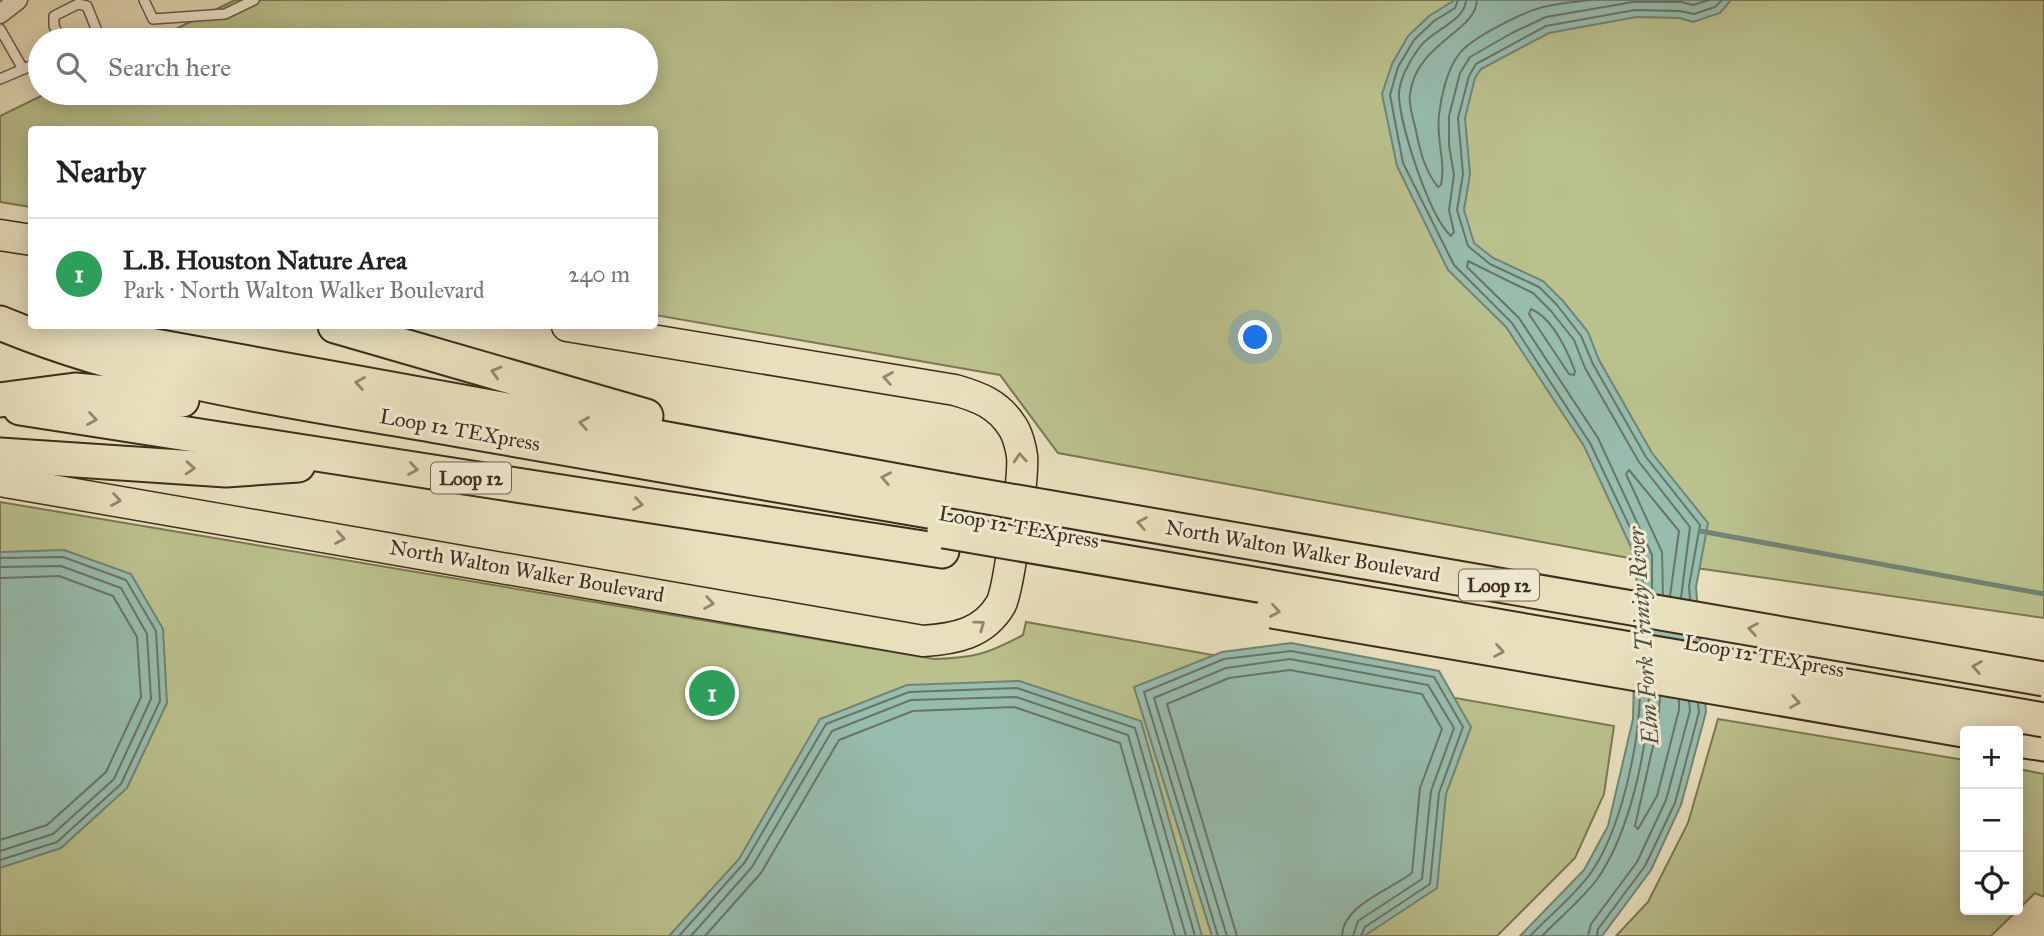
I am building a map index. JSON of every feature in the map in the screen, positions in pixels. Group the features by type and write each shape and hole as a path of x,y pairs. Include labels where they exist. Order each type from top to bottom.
{"highway":[{"path":"0,321 28,324"},
{"name":"Loop 12 TEXpress","path":"0,321 83,354 152,374 309,412"},
{"name":"North Walton Walker Boulevard","path":"56,329 796,461 946,522 1960,729"},
{"path":"345,329 796,461"},
{"name":"Loop 12 TEXpress","path":"0,402 75,390 146,394 309,412 946,522 2044,705"},
{"name":"North Walton Walker Boulevard","path":"0,402 359,461 946,522 2044,679"},
{"path":"0,455 226,470 359,461"},
{"name":"Loop 12 TEXpress","path":"946,522 2044,720"},
{"path":"2023,741 2044,744"}],"main road":[{"path":"0,235 28,239"},
{"name":"North Walton Walker Boulevard","path":"0,481 923,641 957,639 984,623 1001,604 1009,574 1022,456 1014,428 1000,410 983,398 955,390 585,329"}],"street":[{"path":"0,14 18,0"}],"lane":[{"path":"144,0 153,19 225,15 254,0"},
{"path":"55,28 54,16 78,4 87,6 96,28"},
{"path":"0,29 23,69"},
{"path":"0,79 28,67"}],"green space":[{"path":"235,0 2044,0 2044,618 1640,560 1058,453 1000,375 658,316 658,126 28,126 28,207 0,202 0,116 28,102 28,105 658,105 658,28 178,28"},
{"path":"0,502 934,659 970,656 1000,647 1023,635 1026,622 1614,726 1604,794 1575,858 1497,936 0,936"},
{"path":"1718,719 1960,759 1960,915 2013,915 1991,936 1616,936 1648,902 1688,823"},
{"path":"2023,770 2044,774 2044,897 2035,893 2023,905"}],"water":[{"name":"Elm Fork Trinity River","path":"1455,0 1731,0 1720,13 1693,22 1680,18 1636,17 1549,33 1481,69 1475,78 1465,118 1470,174 1464,210 1474,243 1493,258 1543,281 1563,301 1588,332 1599,360 1652,453 1708,523 1696,587 1706,712 1681,805 1651,870 1602,936 1520,936 1584,870 1608,826 1633,719 1637,560 1584,446 1506,327 1448,270 1397,166 1382,94 1392,64 1408,36 1429,16"},
{"path":"64,550 131,574 163,629 167,703 127,788 61,848 0,868 0,552"},
{"path":"1291,643 1439,671 1471,727 1446,794 1437,888 1364,936 1212,936 1134,687 1222,652"},
{"path":"1019,681 1141,721 1202,936 669,936 739,859 820,719 907,685"}],"waterway":[{"path":"1700,531 2044,594"}],"place":[{"name":"L.B. Houston Nature Area","path":"712,693"}]}
